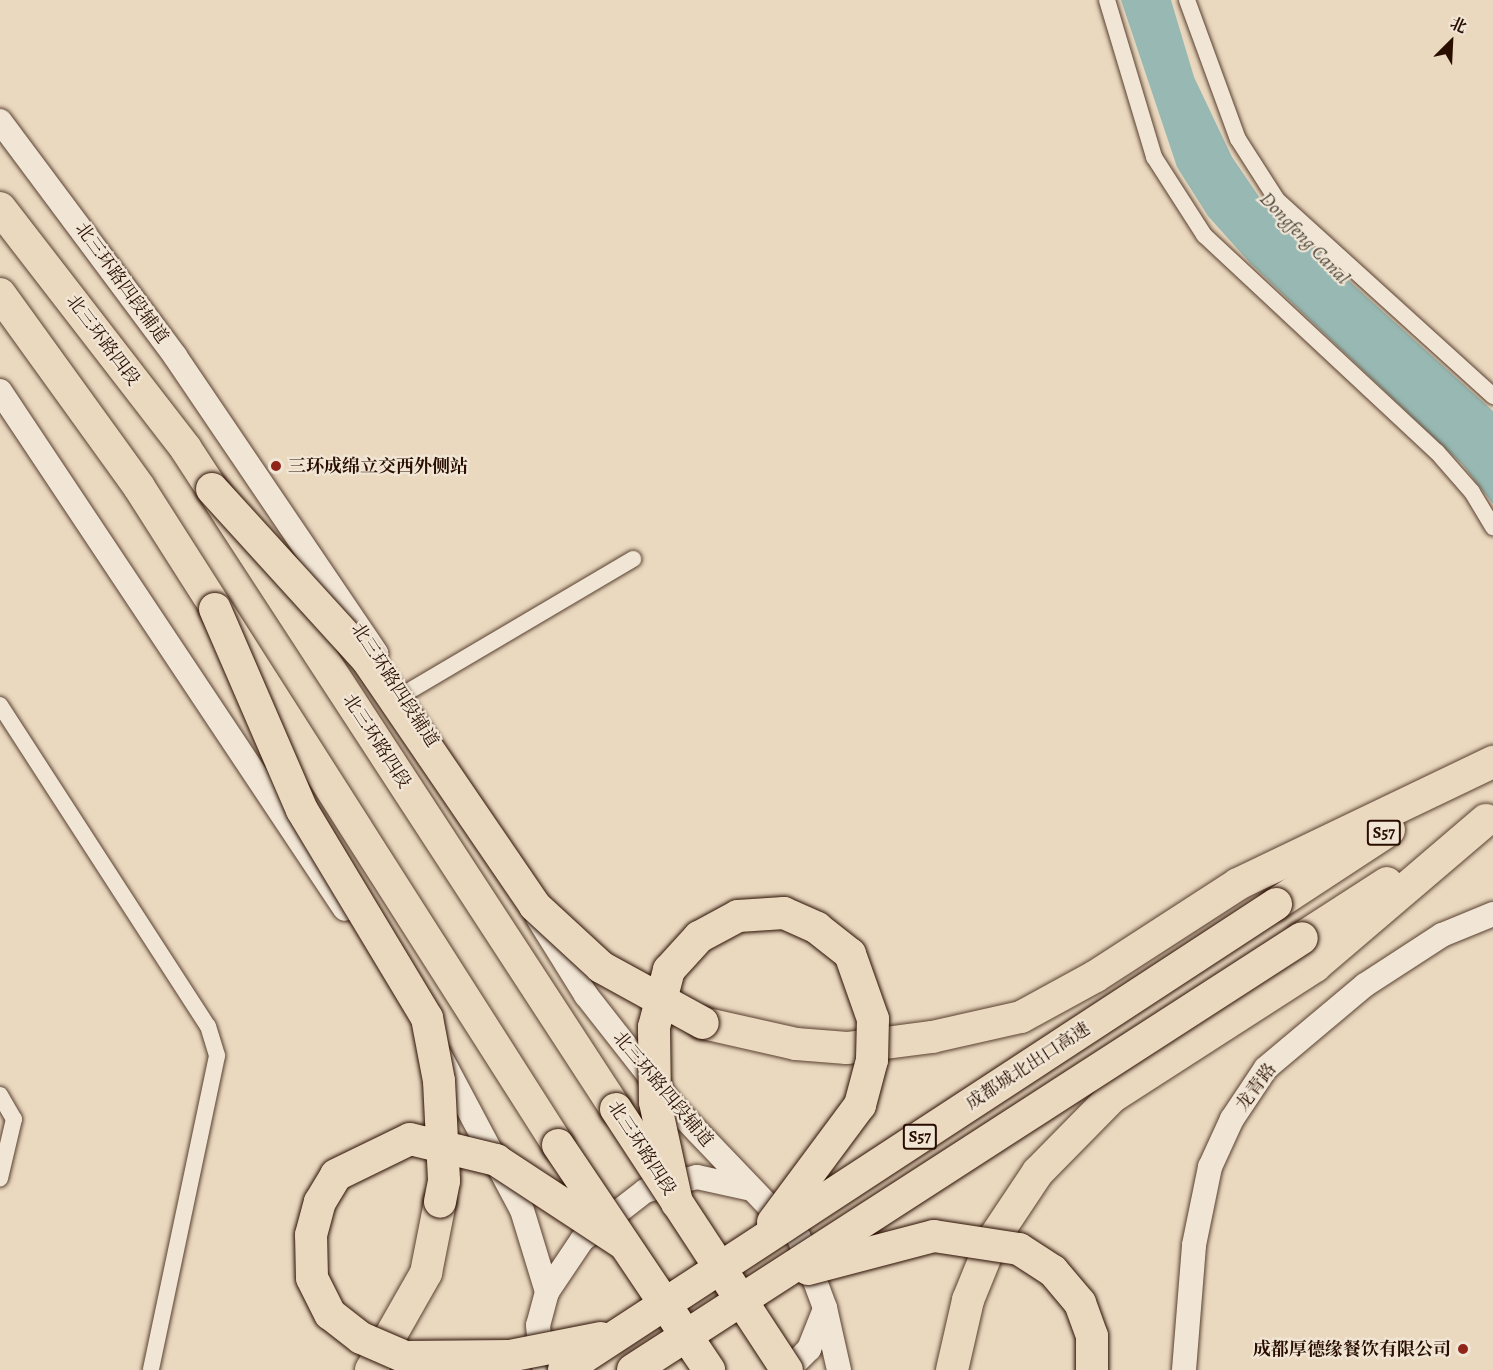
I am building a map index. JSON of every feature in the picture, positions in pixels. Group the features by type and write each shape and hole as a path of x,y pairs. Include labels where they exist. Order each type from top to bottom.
{"highway":[{"name":"北三环路四段","path":"0,208 186,449 767,1339"},
{"path":"0,294 139,487 215,609 624,1244 709,1370"},
{"path":"212,489 366,658 535,906 601,967 703,1023 796,1044 847,1048 932,1037 1021,1017 1096,976 1238,884 1493,763"},
{"path":"215,609 302,810 427,1018 439,1081 444,1182 426,1273 371,1370"},
{"name":"成都城北出口高速","path":"564,1370 1493,763"},
{"path":"952,1370 968,1300 992,1241 1038,1172 1112,1097 1315,966 1489,817"},
{"name":"S57","path":"640,1367 1489,817"},
{"path":"677,1203 655,1102 654,1027 669,970 699,938 738,916 784,913 818,928 850,954 873,1019 872,1060 860,1106 826,1158 753,1246"},
{"path":"616,1335 509,1356 405,1357 361,1338 330,1314 312,1278 311,1235 320,1202 336,1175 410,1140 496,1160 624,1244"},
{"path":"775,1278 934,1236 1019,1249 1053,1271 1080,1303 1092,1335 1092,1370"},
{"path":"767,1339 788,1370"},
{"path":"767,1339 798,1370"}],"main road":[{"name":"北三环路四段辅道","path":"0,121 176,356 404,694 586,995 673,1106 759,1192 799,1238 825,1308"},
{"path":"0,391 440,1056 522,1210 547,1292"},
{"name":"龙青路","path":"1184,1370 1194,1245 1210,1167 1232,1119 1261,1076 1365,985 1442,935 1493,915"},
{"path":"547,1370 541,1360 538,1325 547,1292 582,1240 645,1191 698,1177 759,1192"},
{"path":"788,1370 809,1349 825,1308"},
{"path":"825,1308 839,1370"}],"street":[{"path":"1107,0 1154,157 1204,235 1437,452 1472,492 1493,527"},
{"path":"1188,0 1238,139 1277,200 1493,396"},
{"path":"404,694 633,559"},
{"path":"0,705 208,1026 217,1056 151,1370"},
{"path":"0,1095 14,1119 0,1178"}],"water":[{"path":"1121,0 1171,0 1194,77 1232,157 1264,204 1493,411 1493,504 1462,464 1250,263 1208,216 1177,167"}],"place":[{"name":"三环成绵立交西外侧站","path":"276,466"},
{"name":"成都厚德缘餐饮有限公司","path":"1463,1349"}],"water label":[{"name":"Dongfeng Canal","path":"1305,238"}]}
